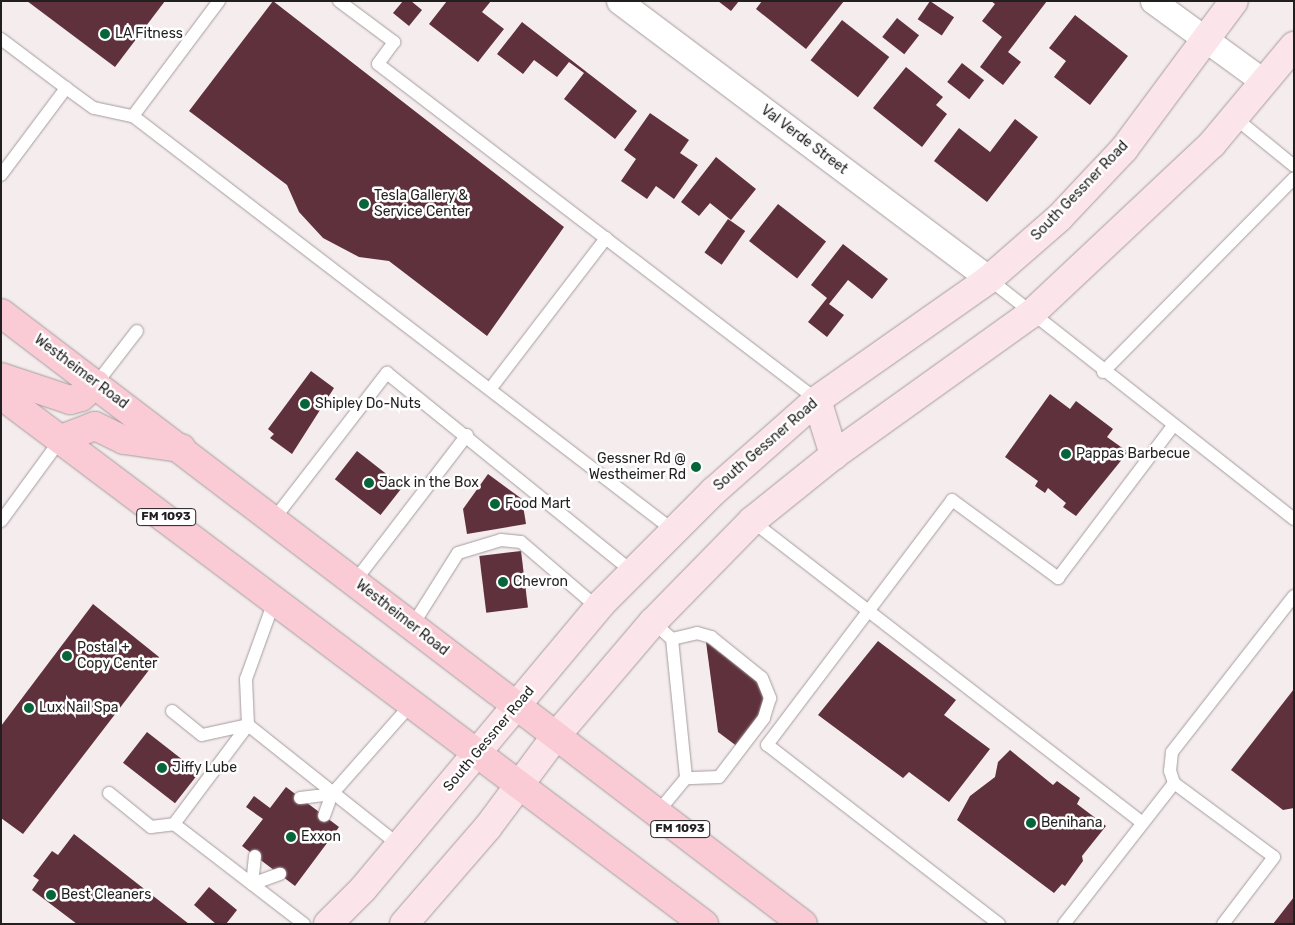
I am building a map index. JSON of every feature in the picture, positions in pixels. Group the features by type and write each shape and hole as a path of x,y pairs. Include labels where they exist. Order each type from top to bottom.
{"main road":[{"name":"South Gessner Road","path":"328,924 400,846 598,608 633,572 674,531 817,400 989,279 1059,218 1124,149 1234,1"},
{"path":"404,924 522,784 555,736 663,630 752,521 834,455 1031,314 1107,247 1234,117 1294,46"},
{"name":"Westheimer Road","path":"1,313 184,449 516,707 803,924"},
{"path":"1,377 70,400 81,397 96,384"},
{"name":"FM 1093","path":"1,394 478,750 704,924"},
{"path":"817,400 834,455"},
{"path":"61,439 95,426 124,440 184,449"}],"street":[{"name":"Val Verde Street","path":"619,1 989,279"},
{"path":"1154,1 1264,82"}],"lane":[{"path":"133,116 219,1"},
{"path":"339,1 394,42 378,64 817,400"},
{"path":"1,39 94,108 133,116 491,388 674,531"},
{"path":"1,175 66,88"},
{"path":"1234,117 1294,166"},
{"path":"1103,372 1294,178"},
{"path":"491,388 606,238"},
{"path":"989,279 1103,372 1294,519"},
{"path":"96,384 137,331"},
{"path":"274,519 387,373 467,435 633,572"},
{"path":"999,924 767,745 952,500 1058,578 1174,426"},
{"path":"355,582 467,435"},
{"path":"1,521 61,439"},
{"path":"752,521 867,612 1142,822"},
{"path":"412,626 458,553 501,540 521,542 598,608"},
{"path":"1223,924 1274,856 1174,782 1170,771 1172,752 1294,596"},
{"path":"174,824 248,725 246,679 275,599"},
{"path":"657,813 686,778 663,630 711,637 762,678 770,698 764,718 719,777 686,778"},
{"path":"324,816 332,794 414,702"},
{"path":"172,711 202,735 248,725"},
{"path":"248,725 332,794 400,846"},
{"path":"1064,924 1174,782"},
{"path":"109,793 152,827 174,824 304,924"},
{"path":"300,798 332,794"},
{"path":"252,884 254,856"},
{"path":"252,884 280,874"}],"building":[{"name":"LA Fitness","path":"27,1 165,1 115,67"},
{"path":"273,1 564,227 487,336 389,261 359,257 323,238 299,212 287,185 189,111"},
{"path":"403,1 411,1 422,10 409,26 393,13"},
{"path":"447,1 491,1 482,12 504,29 478,62 429,24"},
{"path":"718,1 739,1 731,11"},
{"path":"762,1 844,1 806,49 756,9"},
{"path":"930,1 954,17 942,35 918,19"},
{"path":"991,1 1047,1 1008,52 1021,62 1003,85 980,67 1002,37 982,21 995,4"},
{"path":"1075,15 1128,56 1090,105 1054,77 1066,61 1049,48"},
{"path":"897,18 919,35 904,54 882,37"},
{"path":"842,20 889,57 858,97 811,60"},
{"path":"522,22 637,111 615,139 564,99 584,73 569,62 557,77 534,60 523,74 497,54"},
{"path":"962,63 984,80 969,99 947,82"},
{"path":"906,67 943,97 936,105 947,114 922,147 873,108"},
{"path":"650,113 689,140 680,153 698,165 674,199 656,186 647,199 621,181 636,159 624,150"},
{"path":"1015,119 1038,137 987,202 934,161 959,128 990,152"},
{"path":"716,157 756,189 731,220 710,203 699,216 681,202"},
{"path":"778,204 826,242 797,279 749,241"},
{"path":"728,219 745,231 722,265 704,253"},
{"path":"843,244 888,279 872,299 848,280 829,304 844,315 827,337 808,322 827,298 811,285"},
{"name":"Shipley Do-Nuts","path":"311,371 334,388 292,454 270,438 274,434 268,429"},
{"name":"Pappas Barbecue","path":"1050,394 1070,409 1076,401 1113,429 1107,437 1128,452 1076,516 1063,507 1066,503 1048,488 1045,493 1035,486 1038,481 1005,457"},
{"name":"Jack in the Box","path":"357,451 403,487 381,515 335,479"},
{"name":"Food Mart","path":"488,474 522,499 526,524 467,534 463,509"},
{"name":"Chevron","path":"521,551 528,608 486,613 479,556"},
{"path":"93,604 159,657 23,834 1,818 1,726"},
{"path":"878,641 956,700 944,715 990,749 949,802 909,772 903,778 818,715"},
{"path":"706,642 757,681 765,695 764,709 738,747 718,732"},
{"path":"1294,689 1294,808 1283,810 1231,770"},
{"name":"Jiffy Lube","path":"147,732 199,773 175,803 123,763"},
{"name":"Benihana","path":"1010,750 1053,785 1057,781 1080,798 1077,804 1106,826 1082,856 1083,861 1065,886 1062,884 1054,893 957,820 970,796 995,777 998,762"},
{"name":"Exxon","path":"286,787 339,827 295,886 242,846 263,819 246,807 254,796 270,808"},
{"path":"74,834 189,924 77,924 32,890 39,880 33,876 52,851 58,855"},
{"path":"209,887 237,910 226,924 216,924 194,905"},
{"path":"1294,897 1294,924 1273,924"}],"place":[{"name":"LA Fitness","path":"105,34"},
{"name":"Tesla Gallery & Service Center","path":"364,204"},
{"name":"Shipley Do-Nuts","path":"305,404"},
{"name":"Pappas Barbecue","path":"1066,454"},
{"name":"Gessner Rd @ Westheimer Rd","path":"696,467"},
{"name":"Jack in the Box","path":"369,483"},
{"name":"Food Mart","path":"495,504"},
{"name":"Chevron","path":"503,582"},
{"name":"Postal + Copy Center","path":"67,656"},
{"name":"Lux Nail Spa","path":"29,708"},
{"name":"Jiffy Lube","path":"162,768"},
{"name":"Benihana","path":"1031,823"},
{"name":"Exxon","path":"291,837"},
{"name":"Best Cleaners","path":"51,895"}]}
